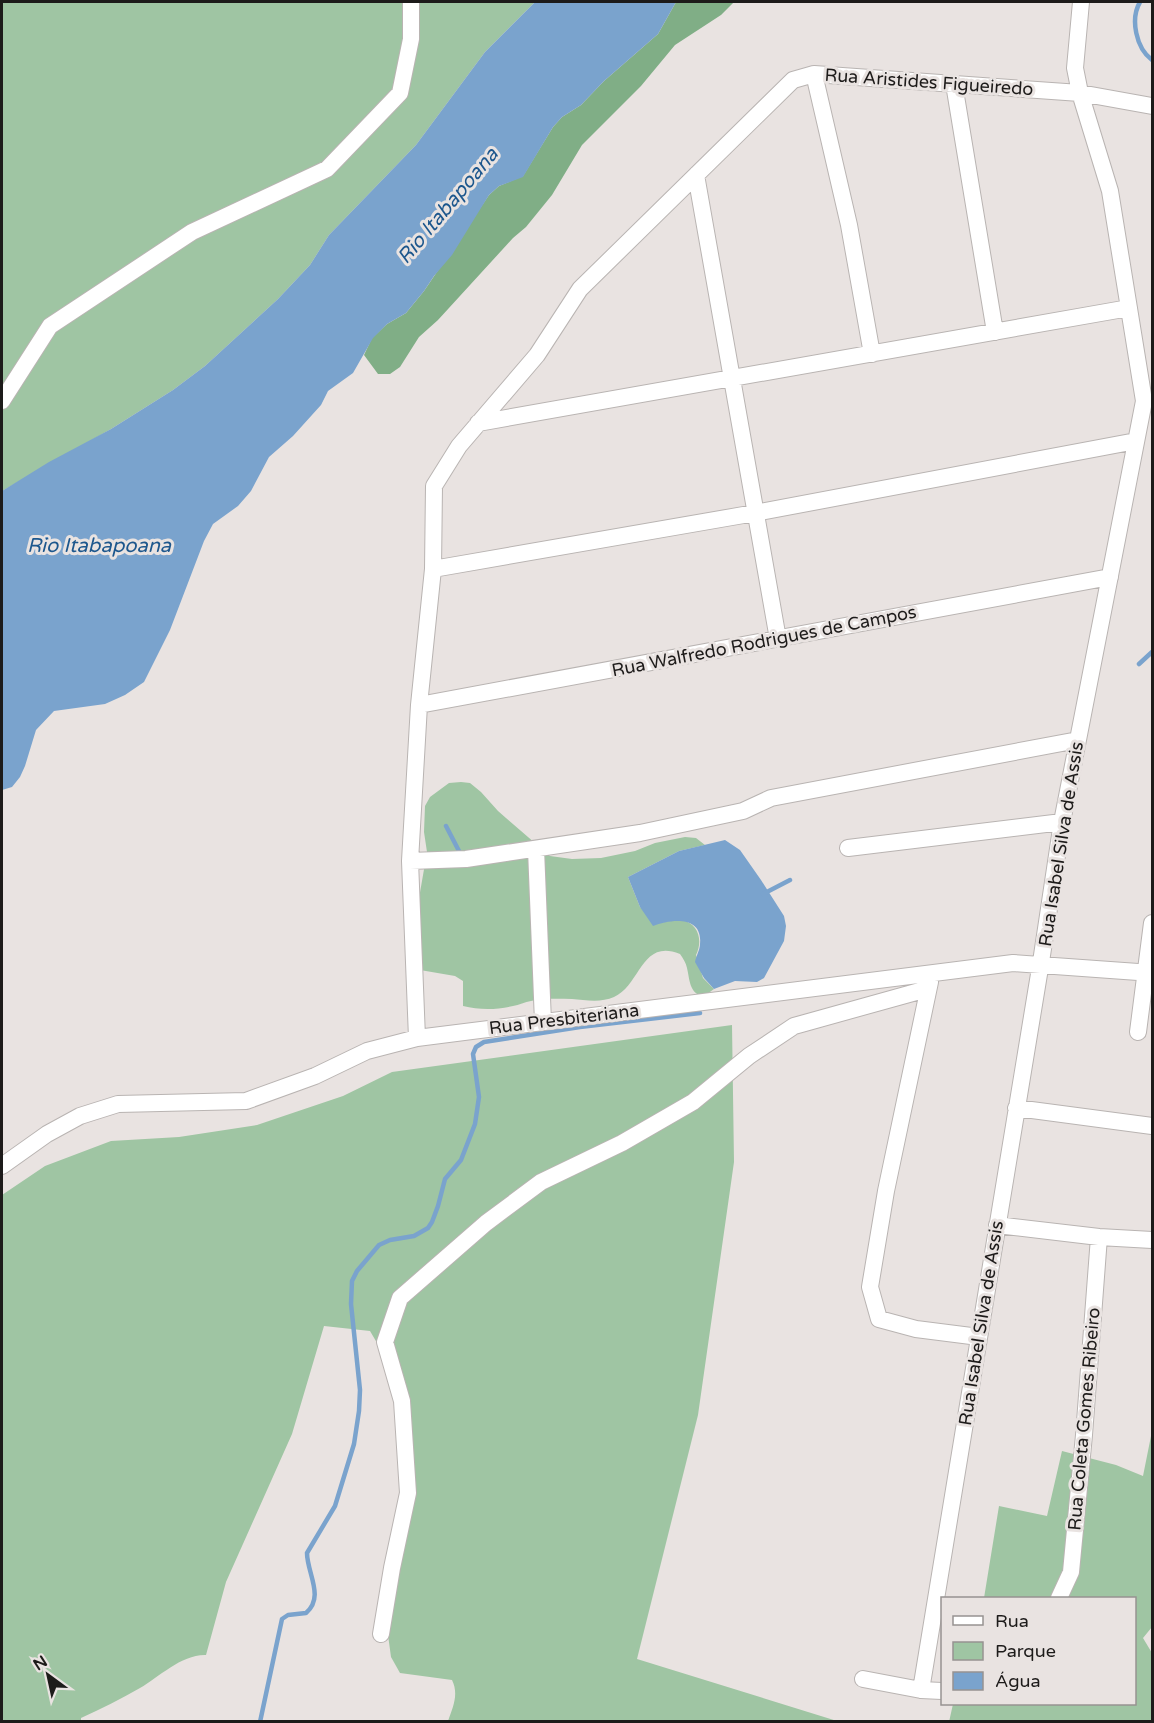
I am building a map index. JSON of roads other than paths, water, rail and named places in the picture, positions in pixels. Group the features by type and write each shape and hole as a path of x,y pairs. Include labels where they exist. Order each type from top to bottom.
{"street":[{"path":"2,401 50,326 192,232 327,169 400,93 411,39 411,2"},
{"name":"Rua Isabel Silva de Assis","path":"921,1690 1062,822 1144,401 1110,191 1080,93 1075,69 1081,2"},
{"path":"814,75 849,225 872,354"},
{"name":"Rua Aristides Figueiredo","path":"417,1038 410,861 418,705 433,569 434,486 459,446 537,355 580,290 793,81 814,75 954,84 1080,93 1152,106"},
{"path":"954,84 995,332"},
{"path":"696,175 778,639"},
{"path":"478,423 1129,308"},
{"path":"433,569 755,513 1136,441"},
{"name":"Rua Walfredo Rodrigues de Campos","path":"418,705 1110,577"},
{"path":"410,861 466,859 640,833 743,811 771,798 1078,740"},
{"path":"848,848 1062,822"},
{"path":"536,849 543,1022"},
{"path":"1138,1032 1149,973 1152,923"},
{"name":"Rua Presbiteriana","path":"2,1166 47,1134 80,1116 118,1104 246,1101 315,1076 367,1051 417,1038 543,1022 930,981 1013,963 1149,973"},
{"path":"930,981 886,1191 870,1287 879,1318 916,1329 979,1338"},
{"path":"381,1634 408,1493 402,1401 386,1342 400,1298 486,1223 541,1182 622,1143 693,1102 749,1056 794,1026 930,981"},
{"path":"1016,1108 1152,1125"},
{"path":"997,1225 1099,1237 1152,1240"},
{"name":"Rua Coleta Gomes Ribeiro","path":"1060,1597 1071,1572 1099,1237"},
{"path":"864,1680 921,1690 941,1691"}],"water":[{"name":"Rio Itabapoana","path":"535,2 676,2 658,34 604,81 581,105 562,117 553,127 523,177 499,186 489,195 452,255 406,313 387,324 373,338 353,373 328,391 321,405 293,436 269,457 251,491 238,506 213,524 204,541 170,630 144,682 125,695 105,704 54,711 36,730 20,777 12,787 2,790 2,491 49,462 111,429 173,390 205,366 278,299 310,265 329,235 416,145 485,52"},
{"path":"725,840 740,850 784,916 786,926 784,941 764,978 757,982 735,981 714,989 704,978 695,962 700,944 700,935 696,928 691,924 677,921 653,926 640,907 628,877 679,851"}],"waterway":[{"path":"1140,2 1135,17 1136,33 1146,55 1152,60"},
{"path":"1139,664 1152,652"},
{"path":"446,826 459,851"},
{"path":"763,894 790,880"},
{"path":"260,1722 282,1619 288,1615 306,1613 314,1600 314,1584 307,1553 335,1506 354,1444 360,1390 351,1304 352,1281 357,1271 379,1245 390,1240 414,1236 428,1228 432,1222 445,1179 461,1160 475,1124 479,1097 473,1054 476,1047 484,1042 580,1027 700,1013"}]}
